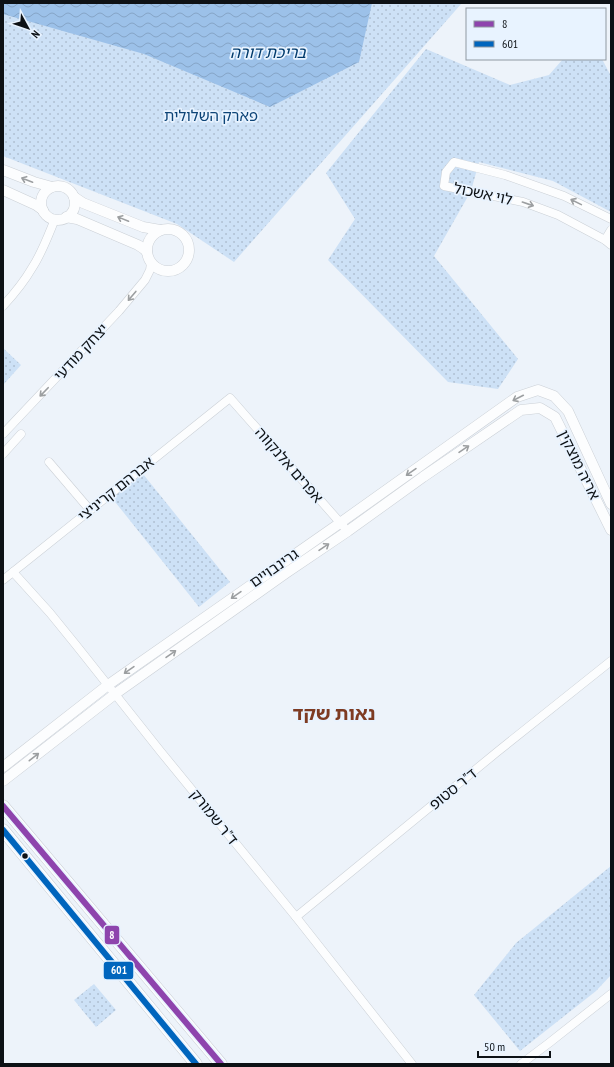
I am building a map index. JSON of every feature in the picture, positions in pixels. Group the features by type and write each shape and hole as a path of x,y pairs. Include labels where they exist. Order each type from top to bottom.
{"main road":[{"path":"3,806 221,1064"},
{"path":"3,830 196,1064"}],"street":[{"name":"לוי אשכול","path":"608,243 558,215 523,202 444,186 446,172 454,162 505,175 564,196 611,219"},
{"path":"3,170 52,187"},
{"path":"43,210 41,201 46,191 52,187 62,186 68,189 83,203 143,227 160,230 176,230 185,237 190,247 187,260 183,266 170,271 164,271 151,263 147,252 148,242 152,236 160,230"},
{"path":"3,190 36,205 48,216 59,220 72,213 75,203 74,196"},
{"path":"66,217 77,219 138,245 147,252"},
{"path":"3,306 23,283 40,255 55,219"},
{"path":"608,243 611,230"},
{"name":"יצחק מודעי","path":"3,434 119,311 145,280 150,270 151,263"},
{"name":"גרינבויים","path":"3,767 108,685 517,397 538,390 554,396"},
{"name":"אריה מוצקין","path":"554,396 568,411 611,504"},
{"name":"אפרים אלנקווה","path":"230,398 348,531"},
{"name":"אברהם קריניצי","path":"3,580 230,398"},
{"name":"אריה מוצקין","path":"540,408 555,417 611,530"},
{"name":"גרינבויים","path":"3,781 115,694 280,577 348,531 423,476 521,410 540,408"},
{"path":"3,454 21,434"},
{"path":"50,462 90,510"},
{"name":"ד\"ר שמורק","path":"13,572 50,613 412,1064"},
{"name":"ד\"ר סטופ","path":"296,918 611,661"},
{"path":"521,1064 611,994"}],"green space":[{"name":"פארק השלולית","path":"3,3 462,3 234,262 177,224 3,156"},
{"path":"426,49 510,85 549,75 562,60 603,60 611,76 611,212 553,181 479,162 471,191 434,256 518,359 498,389 448,382 328,260 355,219 326,173"},
{"path":"3,348 21,365 3,385"},
{"path":"143,474 230,582 199,607 112,498"},
{"path":"611,866 611,975 596,991 520,1051 474,995 516,943"},
{"path":"94,984 116,1010 96,1027 74,1000"}],"water":[{"name":"בריכת דורה","path":"3,3 372,3 359,62 270,107 144,54 3,14"}],"transit line":[{"name":"8","path":"3,806 221,1064"},
{"name":"601","path":"3,830 196,1064"}],"district":[{"name":"נאות שקד","path":"334,713"}]}
